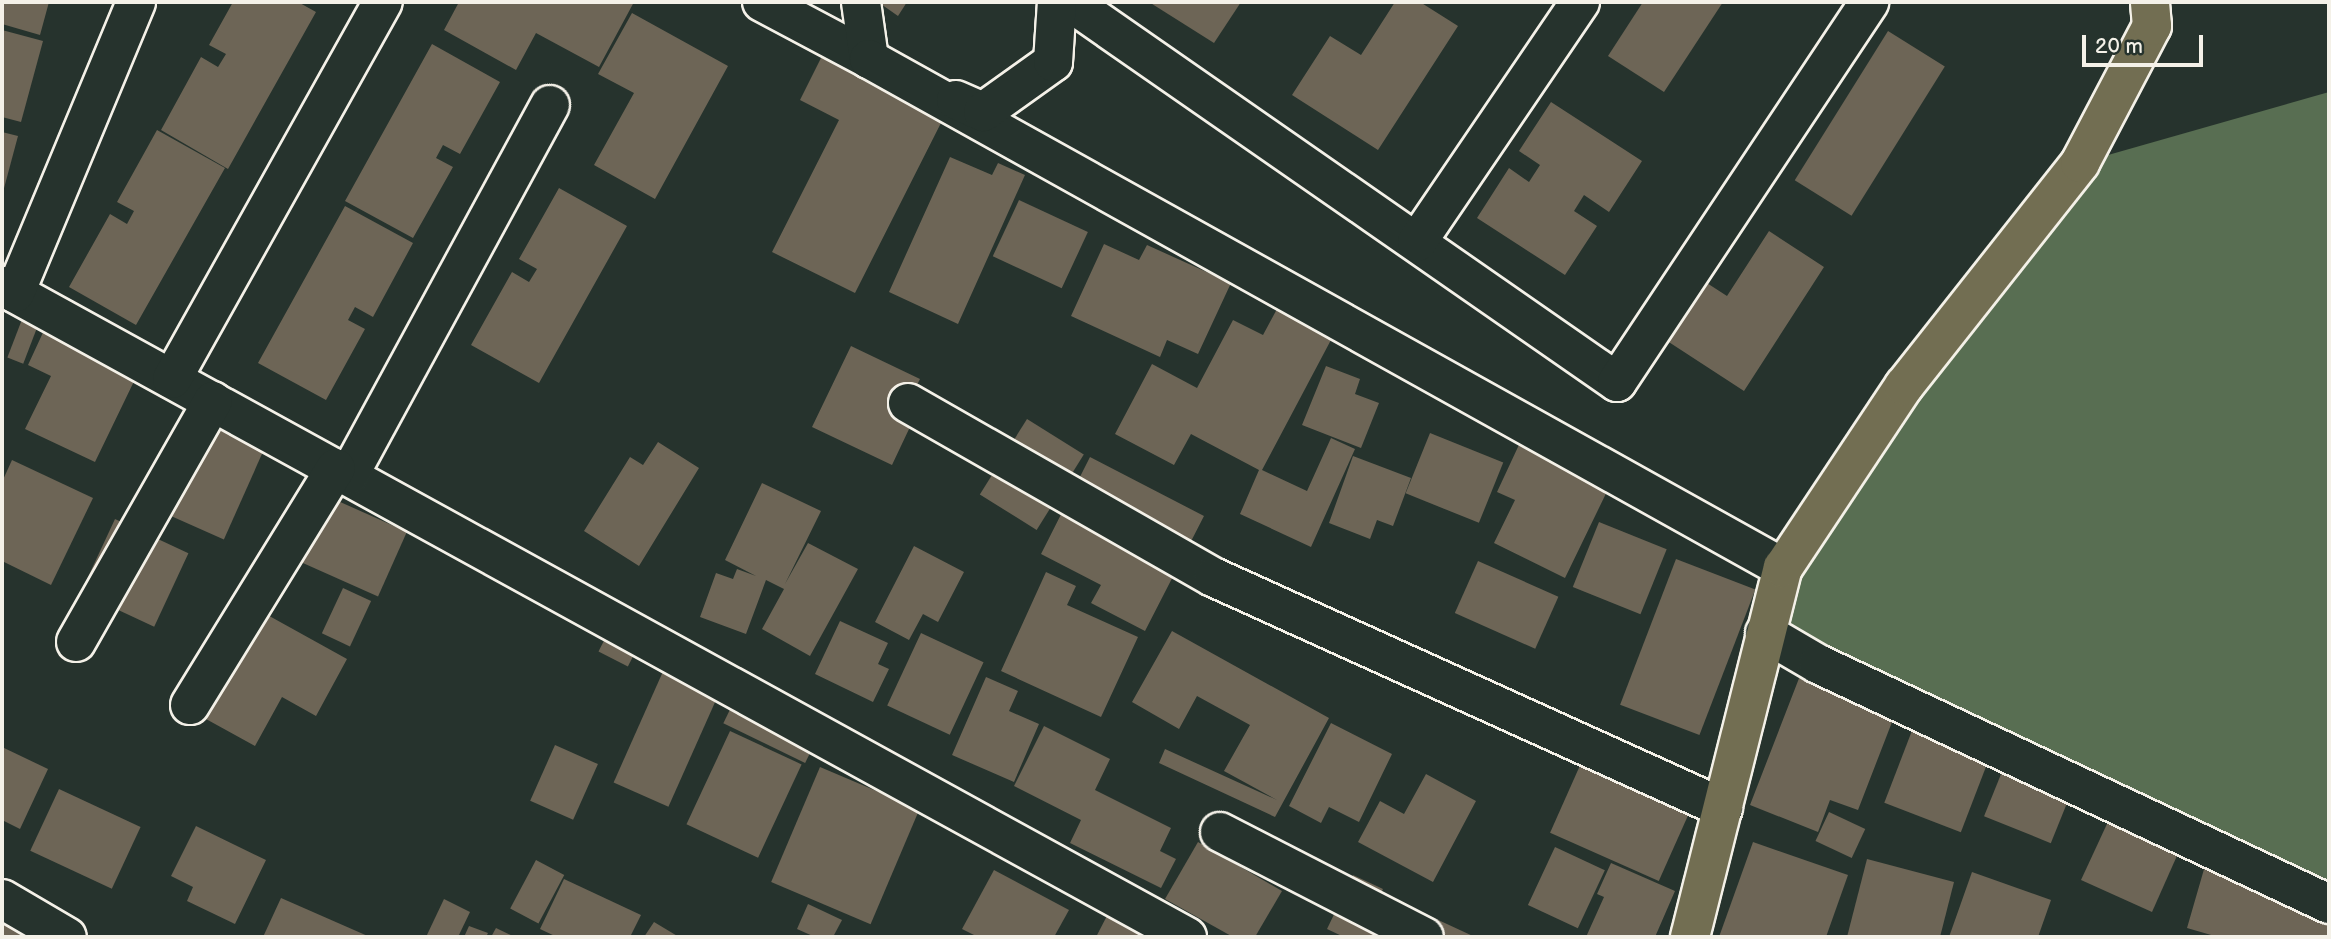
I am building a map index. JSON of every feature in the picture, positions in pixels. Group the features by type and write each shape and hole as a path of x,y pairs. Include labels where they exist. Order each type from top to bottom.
{"main road":[{"path":"1690,937 1783,568 1904,386 2080,163 2152,26 2150,2"}],"street":[{"path":"136,2 8,290 1187,937"},
{"path":"172,379 383,2"},
{"path":"762,2 1783,568"},
{"path":"861,2 869,59"},
{"path":"869,59 983,113 1053,62 1057,2"},
{"path":"1070,2 1617,382 1869,2"},
{"path":"1417,242 1580,2"},
{"path":"190,705 342,471 550,105"},
{"path":"76,642 213,401"},
{"path":"908,403 1213,577 1723,808"},
{"path":"1765,633 1818,664 2329,904"},
{"path":"1220,832 1424,937"},
{"path":"2,899 67,937"}],"green space":[{"path":"2329,92 2329,902 1765,633 1783,568 2080,163"}],"building":[{"path":"2,2 49,2 40,35 2,24"},
{"path":"233,2 298,2 316,12 228,169 161,130 201,57 218,67 226,54 209,45"},
{"path":"459,2 634,2 599,67 536,33 516,70 444,30"},
{"path":"878,2 907,2 898,16"},
{"path":"1149,2 1241,2 1214,43"},
{"path":"1395,2 1420,2 1458,26 1378,150 1292,95 1330,36 1361,55"},
{"path":"1643,2 1723,2 1664,92 1608,56"},
{"path":"632,13 728,66 655,199 594,165 634,93 598,74"},
{"path":"2,30 43,41 21,122 2,117"},
{"path":"1888,31 1945,67 1852,216 1795,180"},
{"path":"432,44 500,82 460,154 443,145 436,158 453,167 413,238 345,201"},
{"path":"822,56 944,117 855,293 772,252 839,120 800,100"},
{"path":"1551,102 1642,161 1609,212 1584,195 1574,211 1597,226 1565,275 1477,218 1509,168 1529,182 1540,165 1519,151"},
{"path":"157,130 225,168 136,325 69,287 110,214 127,224 134,211 117,202"},
{"path":"2,132 18,136 3,192 2,192"},
{"path":"950,157 992,175 998,163 1025,175 958,324 889,292"},
{"path":"559,188 627,226 539,383 471,345 512,272 529,282 537,269 519,259"},
{"path":"1019,200 1088,232 1062,288 993,256"},
{"path":"345,206 413,243 373,317 355,307 348,320 365,329 326,400 258,363"},
{"path":"1769,231 1824,267 1744,391 1658,335 1696,276 1727,296"},
{"path":"1104,244 1139,260 1147,245 1231,283 1198,354 1167,340 1160,357 1071,316"},
{"path":"26,309 42,315 23,364 7,358"},
{"path":"1277,309 1332,338 1262,470 1307,491 1331,438 1355,449 1311,547 1240,514 1259,470 1191,434 1174,465 1115,434 1152,364 1197,388 1233,320 1263,335"},
{"path":"46,326 139,371 95,462 25,429 51,376 28,365"},
{"path":"851,346 920,379 907,405 918,410 892,465 812,427"},
{"path":"1326,366 1360,379 1355,394 1379,403 1361,448 1302,425"},
{"path":"187,406 267,442 224,540 143,504"},
{"path":"1027,419 1084,455 1037,530 980,494"},
{"path":"1430,433 1503,463 1479,523 1406,493"},
{"path":"1524,434 1614,477 1565,578 1494,543 1515,500 1497,492"},
{"path":"658,442 699,468 639,566 584,531 630,457 643,465"},
{"path":"1353,456 1411,478 1393,526 1377,520 1370,539 1329,523"},
{"path":"1090,457 1204,516 1145,631 1091,603 1101,585 1041,554"},
{"path":"12,460 93,498 51,585 2,561 2,482"},
{"path":"762,483 821,511 785,584 808,543 858,569 810,656 762,629 784,589 766,580 746,634 700,617 716,573 733,579 737,569 756,576 725,560"},
{"path":"311,489 407,532 378,597 282,554"},
{"path":"115,519 188,553 154,627 81,592"},
{"path":"1599,522 1667,549 1640,614 1573,587"},
{"path":"914,546 964,572 938,622 923,614 909,640 875,622"},
{"path":"1676,559 1755,589 1699,735 1620,705"},
{"path":"1478,561 1558,597 1535,649 1455,613"},
{"path":"1046,572 1076,586 1067,605 1138,637 1101,717 1001,671"},
{"path":"343,588 371,601 350,646 322,633"},
{"path":"244,602 347,659 316,716 282,697 255,746 186,708"},
{"path":"840,621 888,643 878,664 889,669 873,702 815,674"},
{"path":"613,623 642,638 628,666 598,652"},
{"path":"1172,631 1329,718 1275,817 1159,763 1165,749 1277,800 1224,771 1250,725 1197,696 1179,729 1132,702"},
{"path":"921,633 984,662 950,735 887,706"},
{"path":"673,649 728,673 668,807 614,782"},
{"path":"1803,668 1899,704 1858,810 1830,800 1818,832 1750,805"},
{"path":"986,677 1018,691 1009,711 1039,724 1014,782 952,755"},
{"path":"740,689 822,729 805,763 723,723"},
{"path":"1923,702 2000,731 1961,832 1884,803"},
{"path":"1331,723 1392,754 1359,822 1329,807 1321,823 1289,806"},
{"path":"1044,726 1110,759 1095,790 1171,828 1160,851 1176,859 1161,888 1070,843 1081,820 1014,786"},
{"path":"730,731 802,764 758,858 686,824"},
{"path":"1594,734 1703,782 1659,881 1550,833"},
{"path":"2014,742 2081,769 2051,843 1984,816"},
{"path":"555,745 598,764 573,820 530,801"},
{"path":"2,747 48,769 20,829 2,820"},
{"path":"820,767 919,809 871,924 771,882"},
{"path":"1426,774 1476,801 1433,882 1358,842 1380,801 1404,814"},
{"path":"59,789 141,827 112,889 30,851"},
{"path":"2119,798 2184,840 2152,912 2081,880"},
{"path":"1829,812 1865,829 1852,858 1815,841"},
{"path":"196,826 266,860 235,924 187,901 193,887 171,876"},
{"path":"1198,842 1282,891 1255,937 1233,937 1165,899"},
{"path":"1753,842 1848,875 1826,937 1719,937"},
{"path":"2211,845 2323,877 2316,901 2329,905 2329,937 2218,937 2187,928"},
{"path":"1555,847 1605,870 1578,928 1528,905"},
{"path":"1867,859 1954,882 1940,937 1847,937"},
{"path":"536,860 564,875 538,924 510,909"},
{"path":"1611,863 1675,891 1655,937 1586,937 1604,897 1597,894"},
{"path":"994,870 1069,910 1054,937 978,937 962,929"},
{"path":"1972,872 2051,900 2038,937 1949,937"},
{"path":"1353,875 1383,889 1370,916 1382,922 1393,899 1475,937 1344,937 1327,929"},
{"path":"564,879 641,915 630,937 557,937 540,929"},
{"path":"281,898 370,937 263,937"},
{"path":"444,899 470,912 458,937 426,937"},
{"path":"808,904 842,920 833,937 815,937 797,929"},
{"path":"2,910 30,937 2,937"},
{"path":"1109,912 1157,937 1096,937"},
{"path":"654,922 679,937 644,937"},
{"path":"469,926 488,933 486,937 464,937"},
{"path":"496,928 515,937 491,937"}]}
